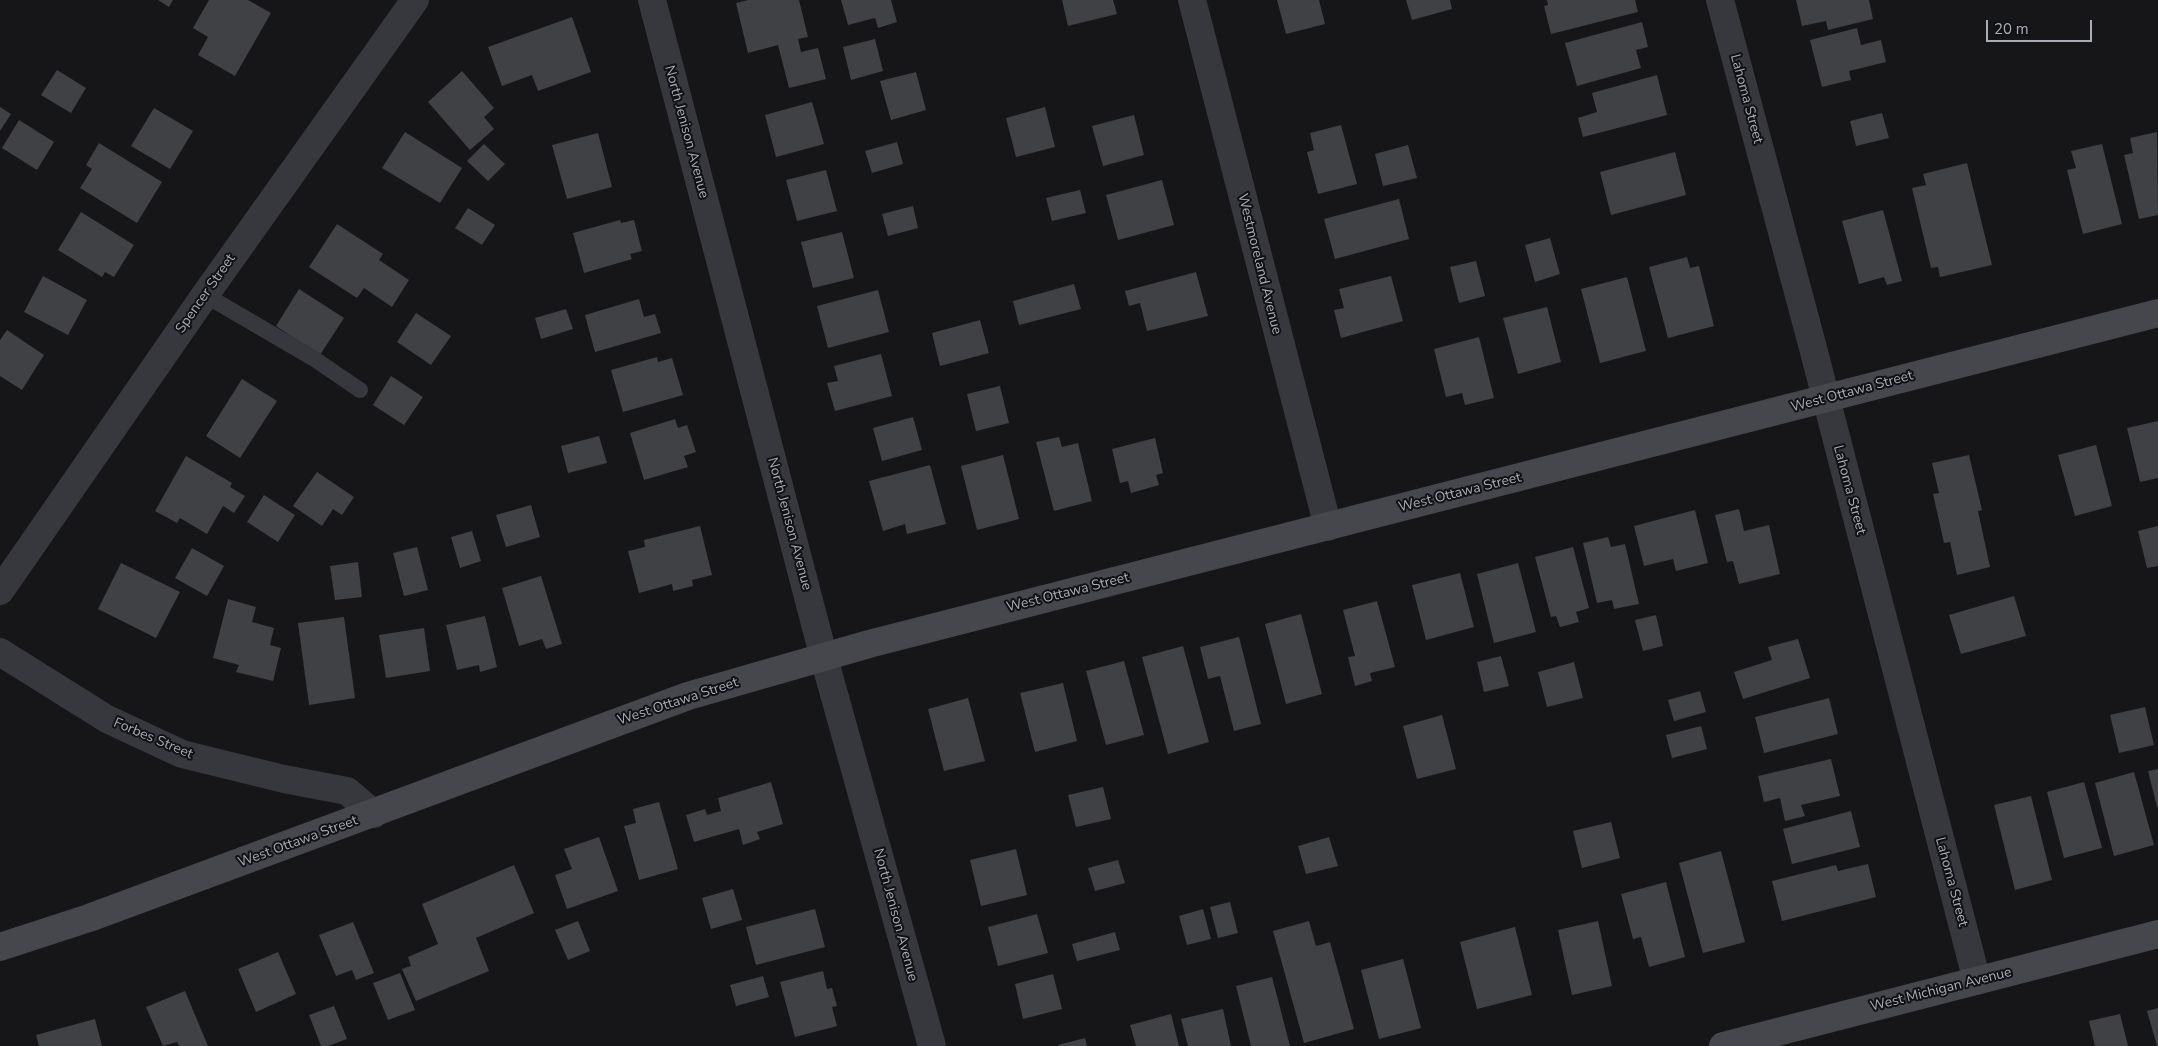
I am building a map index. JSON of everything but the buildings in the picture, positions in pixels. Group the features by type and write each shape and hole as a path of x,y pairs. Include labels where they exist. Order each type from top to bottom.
{"street":[{"name":"Spencer Street","path":"0,591 205,295 416,0"},
{"name":"North Jenison Avenue","path":"652,0 824,658 932,1046"},
{"name":"Westmoreland Avenue","path":"1192,0 1328,527"},
{"name":"Lahoma Street","path":"1720,0 1977,981"},
{"name":"West Ottawa Street","path":"0,948 89,918 374,814 541,749 688,696 879,641 2158,313"},
{"name":"Forbes Street","path":"0,652 106,719 182,754 284,779 347,791 374,814"},
{"name":"West Michigan Avenue","path":"1723,1046 2158,934"}],"lane":[{"path":"205,295 313,358 360,390"}]}
